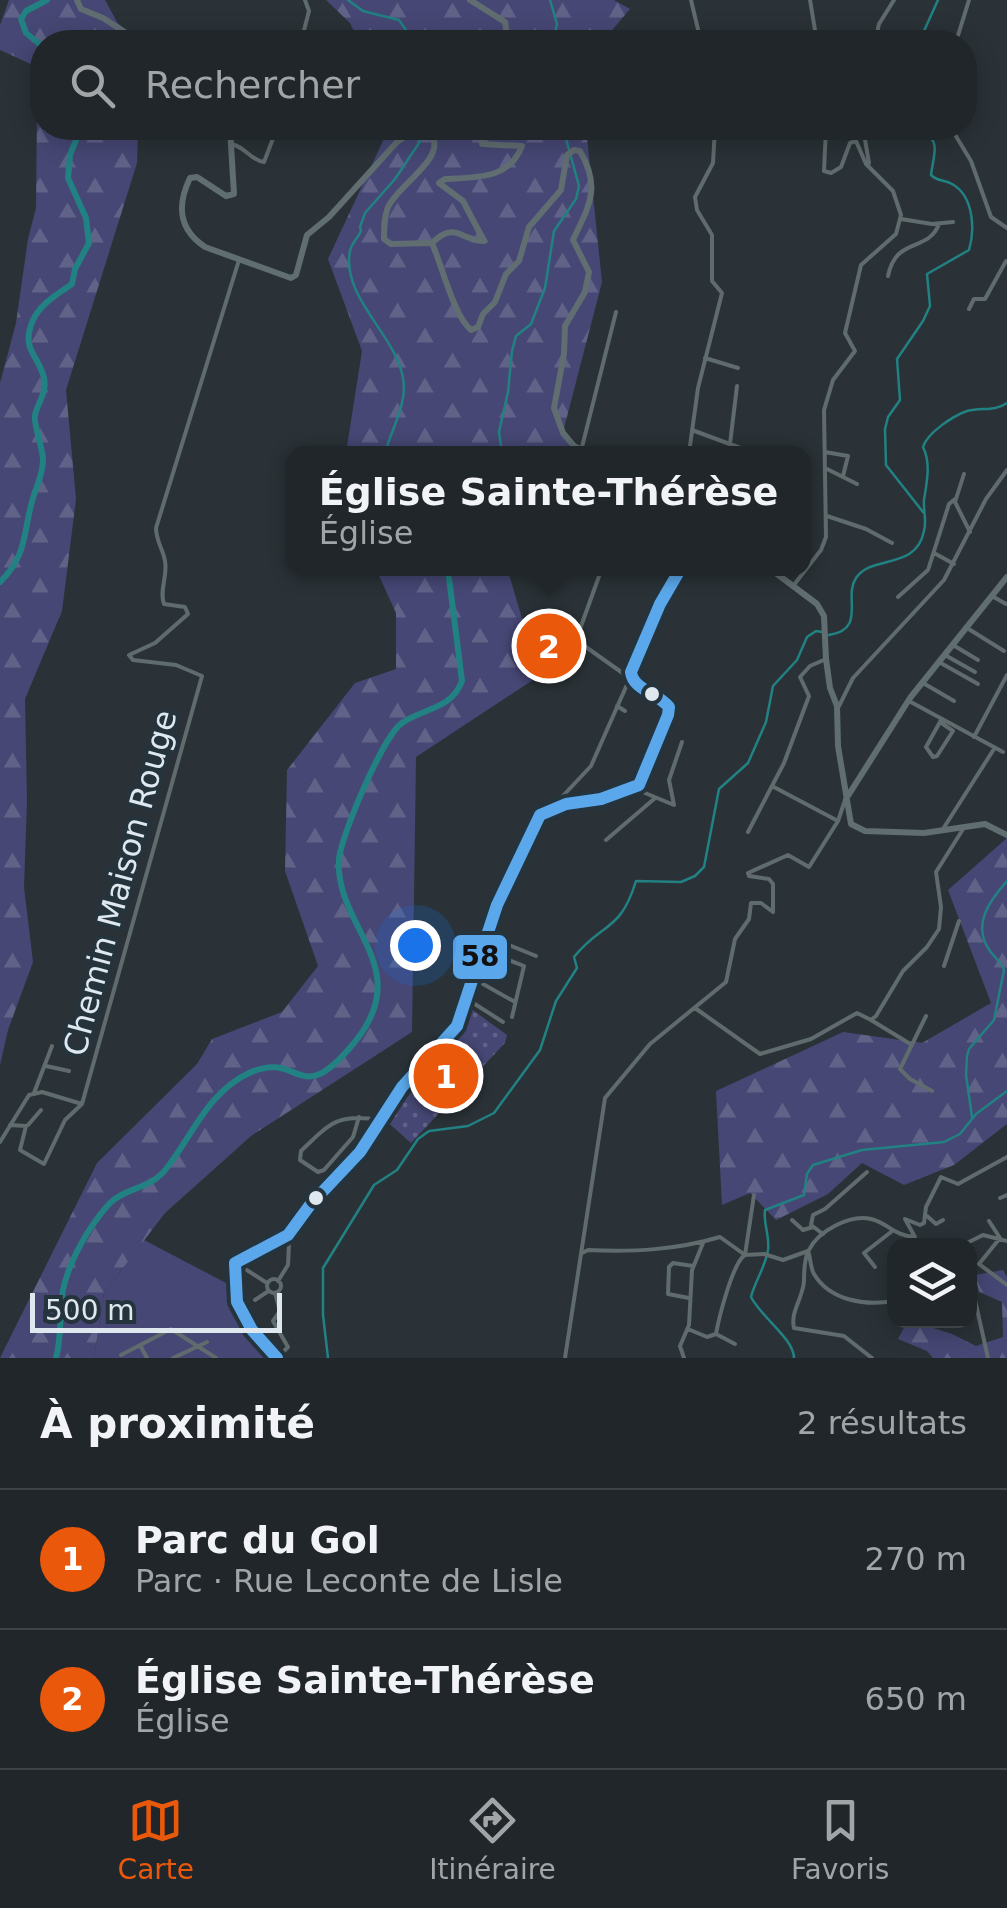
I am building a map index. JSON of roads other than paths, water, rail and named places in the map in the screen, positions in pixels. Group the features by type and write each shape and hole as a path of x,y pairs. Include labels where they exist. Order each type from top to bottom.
{"main road":[{"path":"78,0 82,9 122,30"},
{"path":"470,0 505,22 506,30"},
{"path":"230,140 234,194 226,196 192,177 180,212 194,240 288,278 296,276 307,235 332,214 346,194 399,140"},
{"path":"434,140 434,157 411,176 389,206 386,242 432,244 453,231 484,241 463,201 440,182 494,176 508,166 522,146 482,144 481,140"},
{"path":"432,244 444,268 457,315 468,329 475,330 495,302 506,274 519,261 529,227 561,190 567,154 580,152 592,195 588,214 573,240 589,272 584,292 566,326 554,408 563,433 578,446"},
{"path":"279,1356 252,1330 237,1302 234,1292 240,1265 288,1235 310,1205 364,1148 402,1086 457,1026 487,951 487,936 497,905 540,815 633,788 643,779 669,706 631,678 630,672 676,576"},
{"path":"779,576 822,610 826,659 838,710 848,819 859,830 924,833 966,824 990,824 1007,835"},
{"path":"845,800 909,701 1005,582"}],"street":[{"path":"304,30 309,11 306,0"},
{"path":"691,0 698,30"},
{"path":"810,0 815,30"},
{"path":"878,30 894,0"},
{"path":"960,30 969,0"},
{"path":"230,144 264,162 272,140"},
{"path":"691,446 704,358 722,293 712,281 711,230 695,204 696,191 713,163 714,140"},
{"path":"811,562 824,544 827,516 824,410 832,380 855,348 846,340 845,333 858,271 866,259 896,234 901,220 897,199 870,168 854,140 848,146 842,167 832,173 824,171 825,140"},
{"path":"865,140 870,168"},
{"path":"959,140 971,161 991,217 1007,228"},
{"path":"901,220 954,222"},
{"path":"888,276 898,252 933,236 939,224"},
{"name":"Chemin Maison Rouge","path":"26,1126 20,1150 44,1164 65,1120 82,1104 202,674 176,665 133,660 129,655 154,643 188,614 185,606 169,606 161,597 165,560 156,540 156,528 239,260"},
{"path":"969,309 974,299 985,299 1007,260"},
{"path":"586,446 616,312"},
{"path":"704,358 738,368"},
{"path":"730,444 737,386"},
{"path":"692,430 735,446"},
{"path":"825,452 848,456 843,476"},
{"path":"826,468 856,484"},
{"path":"838,710 853,678 917,612 954,564 986,499 1007,470"},
{"path":"898,597 926,574 949,504 955,499 964,474"},
{"path":"955,499 970,532"},
{"path":"827,516 892,543"},
{"path":"934,553 954,564"},
{"path":"560,800 591,766 631,678 576,640 599,576"},
{"path":"793,586 800,576"},
{"path":"992,596 1006,604"},
{"path":"967,628 1004,651"},
{"path":"953,645 978,660"},
{"path":"945,654 975,672"},
{"path":"748,832 772,786 809,696 801,676 810,666 826,659"},
{"path":"939,662 978,684"},
{"path":"974,738 1007,675"},
{"path":"923,683 954,701"},
{"path":"909,701 1002,752"},
{"path":"617,706 626,712"},
{"path":"941,721 953,731 937,756 933,756 926,748 941,721"},
{"path":"633,788 671,806 675,804 669,780 682,742"},
{"path":"943,829 994,748"},
{"path":"772,786 838,820"},
{"path":"963,798 971,802"},
{"path":"606,840 654,799"},
{"path":"565,1358 605,1098 650,1044 726,982 736,939 749,919 750,903 761,903 772,912 773,884 769,879 749,876 748,872 788,856 809,867 838,820 845,800"},
{"path":"870,1020 903,971 934,939 942,919 936,872 966,824"},
{"path":"944,966 959,920"},
{"path":"487,936 536,956"},
{"path":"487,951 489,959 482,962 476,980 516,1002"},
{"path":"487,951 524,966 512,1017"},
{"path":"467,999 503,1022"},
{"path":"694,1008 760,1054 810,1039 857,1013 912,1045"},
{"path":"926,1016 900,1068 901,1073 932,1091"},
{"path":"34,1093 52,1046"},
{"path":"46,1066 69,1071"},
{"name":"Chemin Maison Rouge","path":"0,1142 26,1097 34,1093 52,1094 82,1104"},
{"path":"10,1125 26,1126 41,1110"},
{"path":"359,1117 353,1137 324,1170 318,1172 300,1160 302,1151 332,1122 359,1117 380,1120"},
{"path":"917,1238 905,1219 923,1224 925,1210 941,1177 958,1184 1007,1157"},
{"path":"813,1227 812,1215 825,1209 867,1172"},
{"path":"745,1255 754,1194"},
{"path":"1000,1198 1007,1195"},
{"path":"278,1281 288,1264 288,1244 319,1205"},
{"path":"925,1210 934,1223 944,1220"},
{"path":"716,1334 735,1264 745,1255 764,1254 787,1260 808,1251 840,1223 868,1219 891,1232 916,1235"},
{"path":"792,1220 803,1230 813,1227"},
{"path":"990,1222 1000,1238"},
{"path":"813,1227 823,1234"},
{"path":"875,1266 864,1253 891,1232"},
{"path":"977,1238 983,1235 1007,1241"},
{"path":"582,1253 680,1248 723,1238 745,1255"},
{"path":"1000,1238 979,1264 1007,1286"},
{"path":"684,1358 680,1346 688,1329 694,1266 703,1243"},
{"path":"808,1251 814,1274 834,1295 887,1303"},
{"path":"808,1251 803,1292 792,1320 794,1328 844,1336 872,1358"},
{"path":"240,1265 268,1282 278,1281"},
{"path":"690,1298 668,1294 669,1266 694,1266"},
{"path":"275,1293 281,1286 278,1281"},
{"path":"268,1282 268,1291"},
{"path":"268,1291 275,1293"},
{"path":"255,1300 268,1291"},
{"path":"275,1293 280,1310 273,1321 288,1347 279,1356"},
{"path":"977,1312 988,1358"},
{"path":"121,1356 170,1329 216,1358"},
{"path":"688,1329 707,1336 716,1334 735,1344"},
{"path":"174,1358 207,1342"},
{"path":"142,1347 147,1358"},
{"path":"184,1352 188,1358"}],"waterway":[{"path":"30,36 21,19 26,11 47,0"},
{"path":"348,0 363,11 399,20 406,30"},
{"path":"550,0 556,30"},
{"path":"924,30 938,0"},
{"path":"0,582 20,552 43,465 35,419 45,383 29,345 30,330 40,309 72,284 89,243 86,218 68,178 76,140"},
{"path":"387,446 401,407 403,378 391,346 354,284 349,268 350,251 365,213 395,179 421,140"},
{"path":"501,446 499,432 516,336 531,324 545,288 554,231 576,199 579,186 566,140"},
{"path":"923,512 886,465 885,429 900,400 897,359 930,306 927,274 969,250 972,233 965,197 952,184 931,175 932,140"},
{"path":"829,635 841,632 851,619 856,578 872,566 903,557 919,544 925,527 928,472 923,447 930,436 961,413 1007,403"},
{"path":"56,1358 62,1299 70,1267 109,1204 160,1176 211,1103 234,1081 266,1068 310,1076 321,1073 354,1043 371,1016 378,992 376,969 348,906 339,859 364,787 384,746 402,723 444,703 462,681 449,578"},
{"path":"328,1358 323,1268 374,1185 397,1170 418,1139 429,1131 468,1126 494,1113 540,1050 556,1001 577,968 574,957 617,919 636,881 681,882 704,867 719,789 748,763 766,722 773,686 797,660 807,637 822,632"},
{"path":"972,1117 967,1056 994,1020 1004,970 985,941 983,922 994,896 1007,881"},
{"path":"794,1358 789,1343 751,1297 768,1250 765,1210 804,1195 807,1174 813,1165 862,1150 944,1142 960,1134 976,1114 1007,1091"}],"place":[{"name":"Église Sainte-Thérèse","path":"549,646"},
{"name":"Parc du Gol","path":"446,1076"}]}
